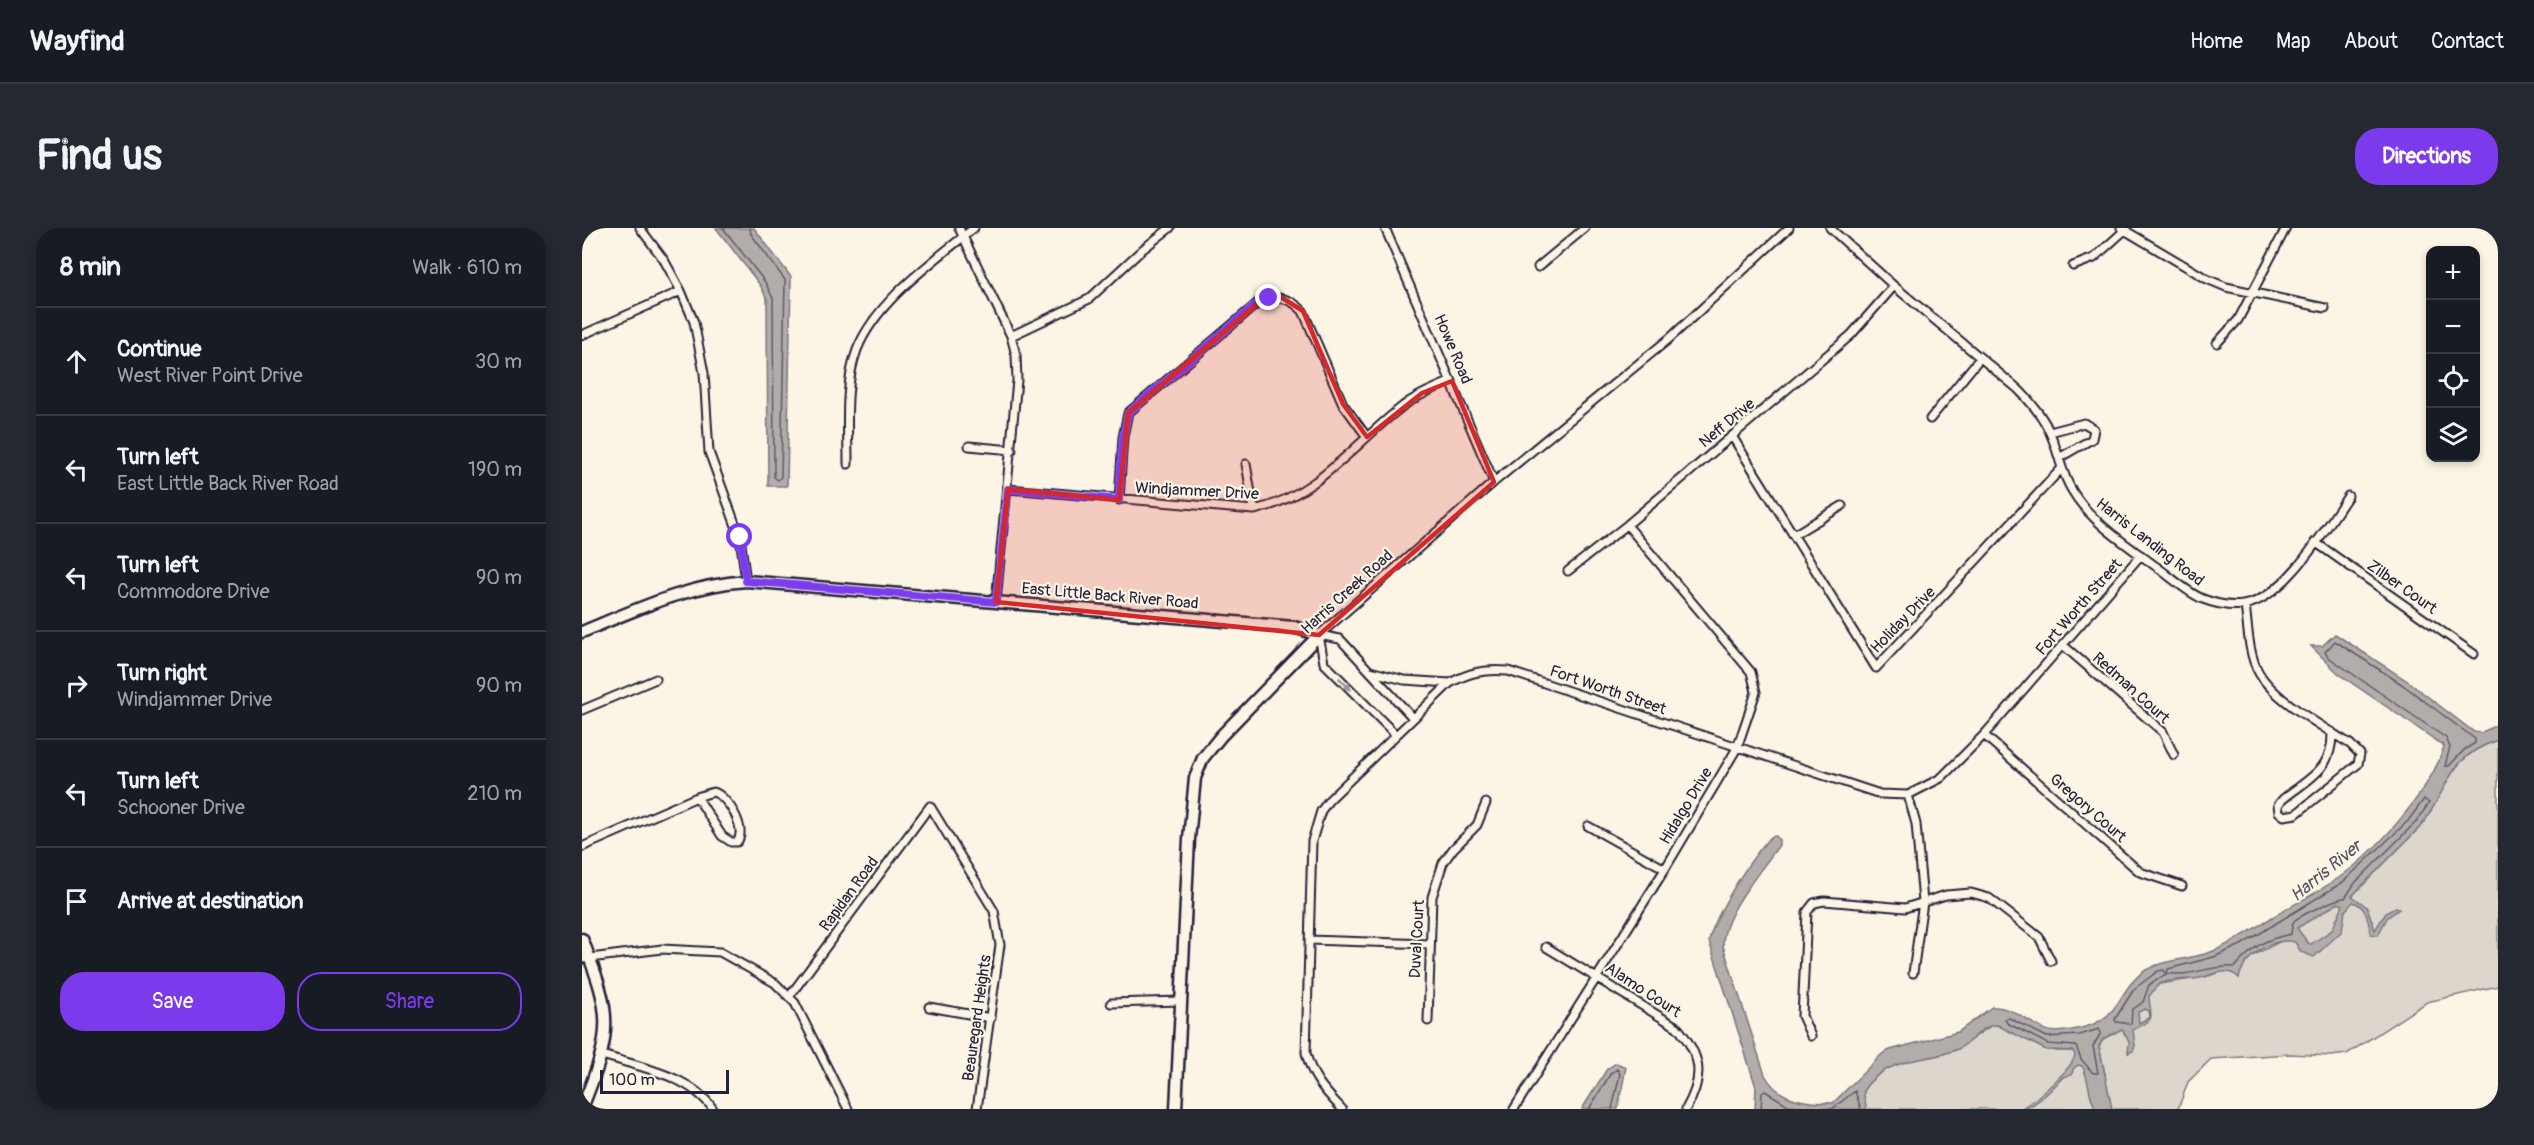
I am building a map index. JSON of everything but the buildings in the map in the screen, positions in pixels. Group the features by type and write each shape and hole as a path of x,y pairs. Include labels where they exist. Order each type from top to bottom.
{"street":[{"path":"640,228 664,260 681,291 694,322 701,351 709,452 740,537 746,581"},
{"path":"959,228 1011,336 1016,356 1017,380 1012,450 996,602"},
{"path":"848,464 849,391 857,351 867,329 880,311 974,228"},
{"path":"1011,336 1089,299 1143,249 1170,228"},
{"name":"Howe Road","path":"1385,228 1494,482"},
{"path":"1538,267 1585,228"},
{"name":"Harris Creek Road","path":"1176,1109 1180,1001 1195,778 1203,758 1221,736 1319,635 1494,482 1670,338 1789,228"},
{"name":"Harris Landing Road","path":"1830,228 1894,286 2030,401 2050,432 2062,468 2081,504 2141,555 2200,598 2225,606 2245,605"},
{"path":"2217,343 2230,332 2286,228"},
{"path":"2073,266 2094,258 2124,229 2206,279 2252,294 2325,308"},
{"name":"Neff Drive","path":"1568,571 1628,525 1851,335 1894,286"},
{"path":"582,335 681,291"},
{"path":"1119,500 1123,437 1128,413 1259,302 1269,298 1281,297 1294,302 1303,311 1343,405 1367,437"},
{"path":"1930,419 1980,358"},
{"name":"Windjammer Drive","path":"1008,489 1254,510 1290,499 1308,488 1422,393 1452,381"},
{"path":"2050,432 2084,423 2094,429 2092,439 2058,458"},
{"name":"Holiday Drive","path":"1732,436 1795,534 1876,668 2062,468"},
{"path":"969,446 1012,450"},
{"path":"1246,464 1254,510"},
{"path":"2332,732 2331,752 2326,765 2278,805 2279,812 2284,816 2296,814 2358,764 2360,754 2332,732 2277,693 2259,673 2253,659 2245,605 2265,597 2282,583 2315,543 2348,496"},
{"path":"1795,534 1842,506"},
{"name":"Hidalgo Drive","path":"1514,1109 1665,869 1737,748 1756,692 1751,672 1628,525"},
{"name":"Zilber Court","path":"2315,543 2474,654"},
{"name":"Fort Worth Street","path":"1342,1109 1322,1089 1311,1071 1306,1053 1312,841 1321,811 1412,717 1450,683 1467,674 1485,669 1508,671 1880,794 1908,795 1941,778 1984,735 2141,555"},
{"name":"East Little Back River Road","path":"582,632 679,593 713,584 746,581 1294,627 1340,639 1412,717"},
{"path":"1319,635 1324,663 1395,734"},
{"name":"Redman Court","path":"2064,645 2163,732 2174,755"},
{"path":"1370,671 1404,680 1450,683"},
{"path":"582,710 656,679"},
{"name":"Gregory Court","path":"1984,735 2140,872 2182,886"},
{"path":"582,847 697,797 713,792 724,798 740,826 741,833 737,842 731,842 722,836 697,797"},
{"path":"1908,795 1916,824 1923,902 1913,973"},
{"name":"Duval Court","path":"1428,1021 1432,897 1439,872 1453,849 1477,825 1486,803"},
{"name":"Rapidan Road","path":"789,997 930,806"},
{"name":"Beauregard Heights","path":"930,806 994,911 1000,945 977,1109"},
{"path":"1588,826 1665,869"},
{"path":"1811,1036 1802,1016 1807,912 1814,903 1824,901 1905,908 1946,895 1971,893 1989,898 2039,937 2051,961"},
{"path":"582,939 585,957 602,989 606,1005 606,1032 602,1055 582,1108"},
{"path":"1309,940 1430,944"},
{"name":"Alamo Court","path":"1546,947 1598,976 1677,1027 1690,1042 1698,1061 1699,1079 1686,1109"},
{"path":"585,957 662,949 720,952 775,983 789,997 848,1109"},
{"path":"1111,1003 1180,1001"},
{"path":"929,1007 991,1017"},
{"path":"602,1055 680,1082 696,1091 713,1109"}],"highlighted area":[{"path":"1281,297 1303,311 1343,404 1367,437 1422,393 1452,381 1494,482 1319,635 996,602 1008,489 1119,500 1128,413 1259,302"}],"shaded area":[{"path":"2498,740 2498,986 2427,1002 2347,1054 2331,1056 2290,1054 2211,1059 2188,1082 2178,1109 1843,1109 1861,1099 1867,1085 1884,1068 1899,1062 1956,1050 1992,1025 1997,1025 2056,1051 2073,1051 2105,1074 2099,1046 2103,1039 2119,1029 2141,998 2159,984 2205,977 2221,972 2279,942 2300,924 2352,896 2421,826 2458,765 2468,755"}],"water":[{"path":"716,228 754,228 791,277 787,486 768,486 767,299 760,285"},
{"path":"2335,634 2406,680 2474,732 2481,733 2498,724 2498,740 2468,755 2458,765 2421,826 2352,896 2367,907 2375,930 2386,913 2396,907 2399,909 2387,918 2378,935 2371,934 2364,910 2353,902 2345,911 2342,931 2314,957 2301,952 2295,942 2277,942 2268,945 2253,956 2247,962 2239,978 2234,974 2223,972 2159,984 2149,996 2151,1017 2146,1023 2133,1030 2135,1046 2133,1051 2128,1053 2129,1042 2122,1029 2103,1039 2099,1046 2112,1109 2096,1109 2085,1071 2082,1066 2078,1065 2073,1069 2072,1075 2063,1077 2037,1102 2020,1109 2060,1077 2075,1055 2073,1051 2046,1050 1997,1025 1982,1031 1958,1049 1903,1063 1882,1072 1866,1086 1864,1095 1866,1109 1755,1109 1756,1087 1709,941 1718,917 1735,886 1754,857 1771,837 1776,836 1779,845 1736,907 1724,934 1723,946 1765,1075 1771,1084 1786,1095 1803,1101 1833,1103 1882,1054 1958,1032 1992,1007 2007,1009 2049,1031 2067,1031 2092,1025 2111,1012 2129,986 2146,970 2163,963 2208,953 2223,947 2337,879 2384,838 2415,801 2427,782 2444,746 2340,675 2311,646 2322,646","holes":["2338,903 2343,905 2332,930 2311,944 2308,943 2297,928","2145,1009 2149,1011 2150,1017 2139,1023 2138,1012"]},
{"path":"1616,1063 1626,1067 1618,1109 1582,1109 1607,1069"}],"route":[{"path":"740,537 746,581 996,602 1008,489 1119,500 1123,437 1128,413 1259,302 1269,298"}],"water label":[{"name":"Harris River","path":"2326,871"}]}
